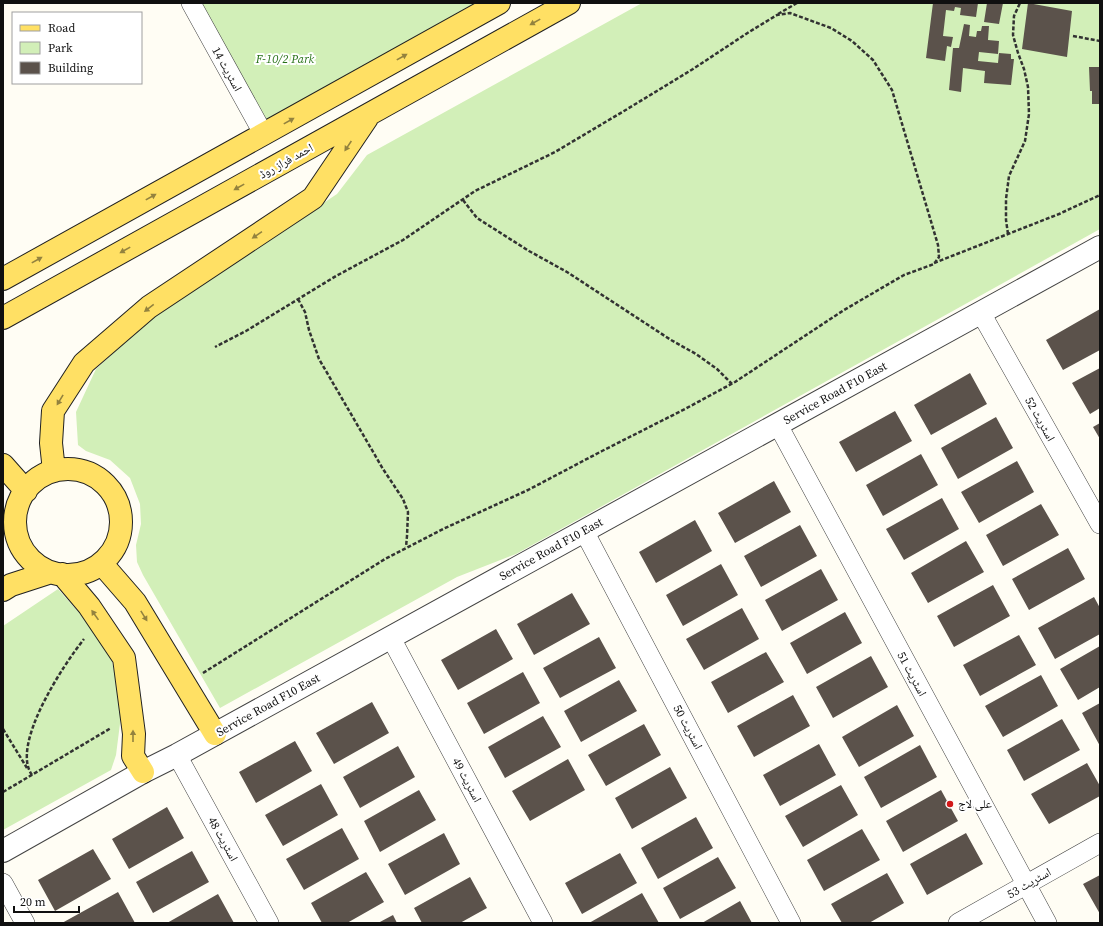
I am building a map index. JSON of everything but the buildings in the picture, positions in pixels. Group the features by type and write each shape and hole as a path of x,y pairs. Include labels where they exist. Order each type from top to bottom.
{"main road":[{"path":"3,279 499,3"},
{"name":"احمد فراز روڈ","path":"3,318 569,3"},
{"path":"54,471 51,443 53,411 84,363 149,307 313,198 370,114"},
{"path":"3,465 26,491"},
{"path":"3,590 11,585 55,574 76,576 102,564 118,541 121,513 110,488 87,471 59,469 33,480 17,503 9,524 14,531 26,557 55,574 89,606 124,658 134,734 133,756 143,772"},
{"path":"102,564 135,602 215,734"}],"street":[{"name":"اسٹریٹ 14","path":"191,3 264,135"},
{"name":"Service Road F10 East","path":"3,851 143,772 177,755 1100,247"},
{"name":"اسٹریٹ 52","path":"981,313 1100,524"},
{"name":"اسٹریٹ 51","path":"778,425 1047,923"},
{"name":"اسٹریٹ 50","path":"584,531 791,923"},
{"name":"اسٹریٹ 49","path":"390,638 543,923"},
{"name":"اسٹریٹ 48","path":"177,755 270,923"},
{"name":"اسٹریٹ 53","path":"958,923 1100,843"},
{"path":"3,883 25,923"}],"path":[{"path":"216,348 246,332 336,276 403,240 476,191 555,152 693,69 749,32 797,3"},
{"path":"1008,234 1006,199 1009,176 1025,141 1029,114 1028,87 1013,35 1014,16 1020,3"},
{"path":"777,15 790,13 805,17 831,28 852,41 873,60 892,90 938,245 939,258 934,264"},
{"path":"1073,36 1100,41"},
{"path":"186,684 384,559 443,529 528,490 732,384 844,310 904,275 1092,200 1100,195"},
{"path":"463,200 477,218 529,251 568,272 671,340 696,354 717,369 732,384"},
{"path":"298,299 305,312 309,330 319,359 384,469 403,498 408,512 408,536 406,548"},
{"path":"27,768 28,749 32,727 59,674 89,634"},
{"path":"3,792 132,716"},
{"path":"3,729 32,775"}],"green space":[{"name":"F-10/2 Park","path":"191,3 499,3 264,135"},
{"path":"642,3 1100,3 1100,229 516,554 457,577 220,708 143,575 137,562 136,545 141,524 140,504 130,478 110,460 86,451 78,445 76,412 96,369 151,318 337,194 367,155"},
{"path":"58,589 81,615 111,657 122,708 116,755 111,770 3,830 3,626"}],"place":[{"name":"علی لاج","path":"950,804"}]}
